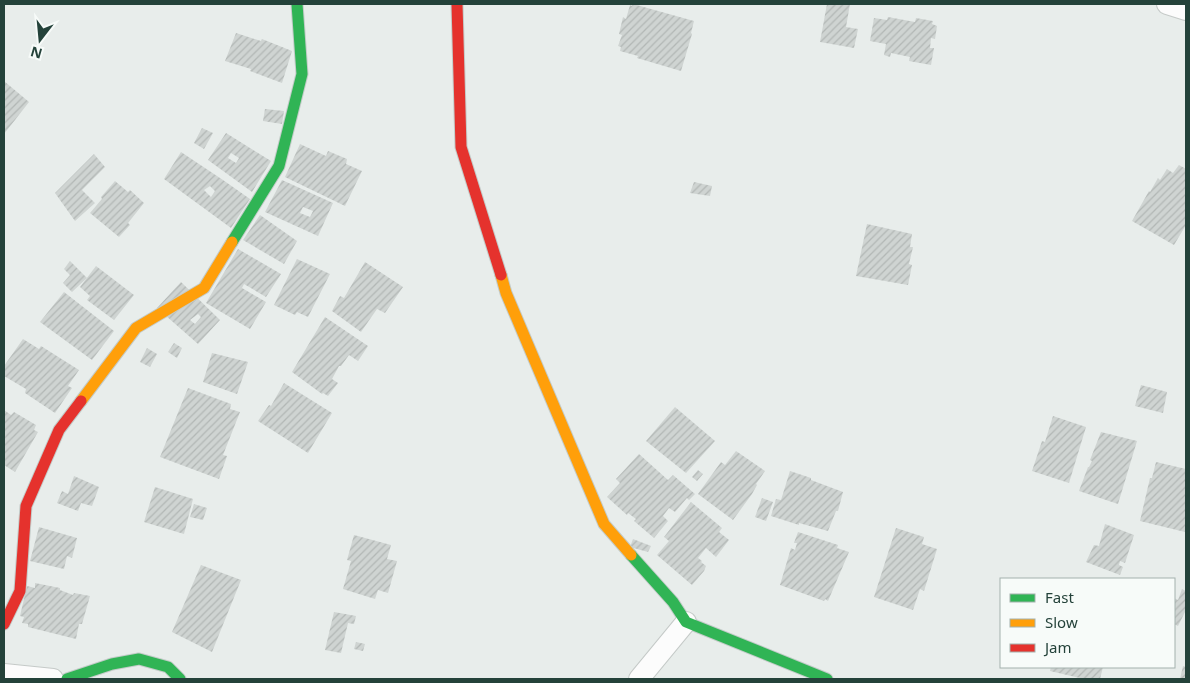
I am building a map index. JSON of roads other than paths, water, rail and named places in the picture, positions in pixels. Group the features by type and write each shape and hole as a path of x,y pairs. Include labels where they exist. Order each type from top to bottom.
{"street":[{"path":"4,624 20,591 26,506 59,430 136,328 204,288 279,166 302,74 297,4"},
{"path":"457,4 461,147 506,293 604,524 673,602 686,622 827,679"},
{"path":"1167,4 1186,10"},
{"path":"639,679 686,622"},
{"path":"67,679 112,664 139,659 168,667 180,679"},
{"path":"4,674 53,679"}]}
